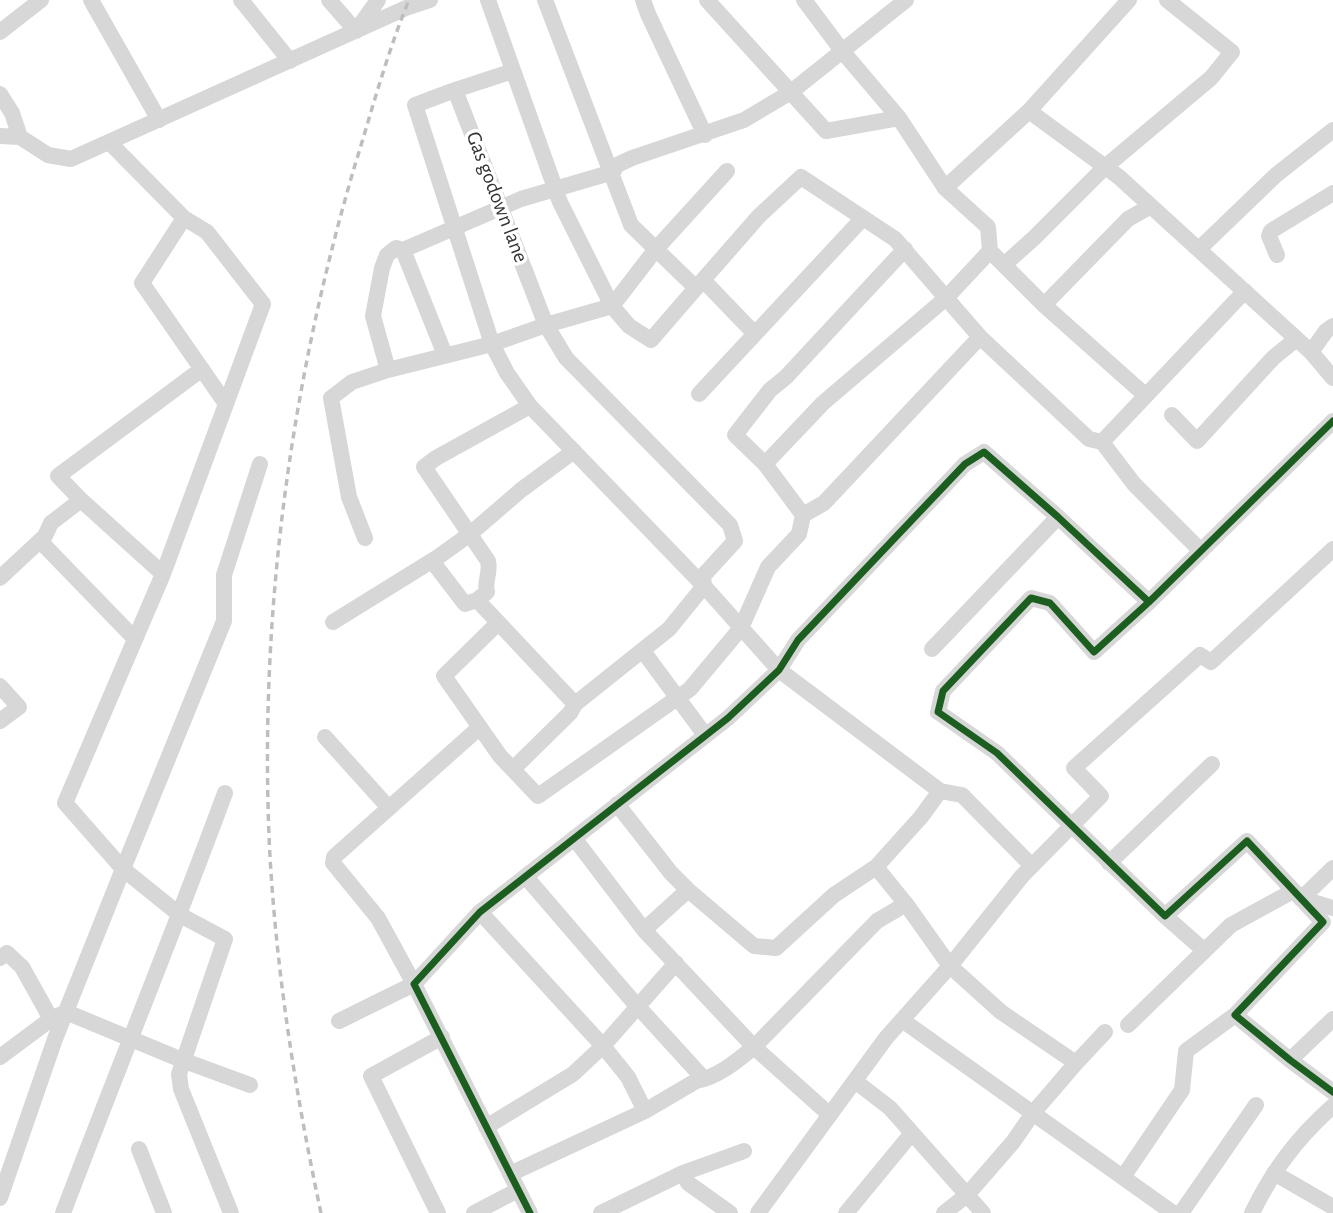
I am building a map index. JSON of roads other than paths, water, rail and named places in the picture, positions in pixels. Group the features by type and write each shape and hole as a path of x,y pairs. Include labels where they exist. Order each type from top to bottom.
{"street":[{"path":"0,32 41,0"},
{"path":"91,0 159,120"},
{"path":"241,0 290,61"},
{"path":"329,0 356,30"},
{"path":"356,30 378,0"},
{"path":"0,136 20,137 48,155 71,159 356,30 430,0"},
{"path":"488,0 555,188 612,306 629,326 651,340 759,216 801,177 895,239 980,337 1089,439 1102,442 1134,484 1201,551"},
{"path":"545,0 613,172 631,225 755,334"},
{"path":"643,0 705,135"},
{"path":"707,0 826,131 899,118"},
{"path":"804,0 899,118 944,188 988,227 990,251 1044,305 1145,395"},
{"path":"388,370 373,316 376,291 387,255 396,248 403,250 501,207 613,172 617,165 632,158 744,120 791,92 906,0"},
{"path":"944,188 1029,111 1129,0"},
{"path":"1004,264 1105,167 1211,78 1232,52 1167,0"},
{"path":"513,71 415,105 492,344 507,373 530,406 704,586 779,670 940,791 962,795 1032,866"},
{"name":"Gas godown lane","path":"455,90 546,325 566,358 730,525 735,541 704,576 704,586"},
{"path":"0,94 12,113 20,137"},
{"path":"1029,111 1105,167 1151,206 1311,352 1333,378"},
{"path":"1199,249 1276,175 1333,130"},
{"path":"109,142 184,218 207,232 263,304 163,573 65,803 123,869 180,915 225,939 179,1074 181,1089 231,1213"},
{"path":"365,538 349,497 331,398 352,382 388,370 492,344 612,306 656,249 727,171"},
{"path":"1277,255 1269,236 1271,231 1333,193"},
{"path":"1044,305 1128,219 1151,206"},
{"path":"184,218 142,283 226,404"},
{"path":"699,394 863,218"},
{"path":"497,624 444,676 500,756 538,796 690,689 741,628 768,567 800,534 803,515 765,464 735,435 770,390 786,377 905,249"},
{"path":"403,250 445,355"},
{"path":"765,464 823,403 946,298 990,251"},
{"path":"1102,442 1245,291"},
{"path":"1311,352 1326,331 1333,326"},
{"path":"803,515 824,503 980,337"},
{"path":"1172,415 1197,441 1273,358 1295,340"},
{"path":"163,573 58,476 202,369"},
{"path":"432,561 466,604 487,592 485,585 490,571 488,561 424,467 530,406"},
{"path":"1199,946 1109,863 997,753 937,712 943,691 1031,598 1050,603 1094,652 1149,602 1333,421"},
{"path":"333,622 432,561 470,534 520,490 574,451"},
{"path":"339,1021 414,984 480,912 728,718 779,670 798,640 965,464 984,452 1149,602"},
{"path":"0,1198 59,1019 224,621 224,575 260,464"},
{"path":"0,578 45,536 51,523 81,500"},
{"path":"932,649 1058,517"},
{"path":"40,541 135,639"},
{"path":"758,1213 902,1020 1032,866 1101,796 1074,768 1200,655 1211,663 1333,549"},
{"path":"513,769 570,713 575,704 669,629 704,586"},
{"path":"477,600 575,704"},
{"path":"643,651 705,735"},
{"path":"0,686 19,708 0,721"},
{"path":"480,727 334,857 333,863 378,918 442,1037 530,1213"},
{"path":"325,737 389,808"},
{"path":"1109,863 1212,764"},
{"path":"617,804 671,873 688,890 754,946 776,948 834,895 876,867 921,817 940,791"},
{"path":"63,1213 225,793"},
{"path":"574,838 644,930 754,1047 830,1115"},
{"path":"1123,1177 1182,1090 1186,1051 1235,1015 1323,922 1247,841 1165,916"},
{"path":"876,867 950,966 1001,1012 1076,1063"},
{"path":"1128,1026 1231,925 1297,895 1333,869"},
{"path":"526,877 704,1079"},
{"path":"644,930 688,890"},
{"path":"1297,895 1333,908"},
{"path":"510,1174 645,1111 696,1080 704,1079 731,1065 754,1047 877,921 906,904"},
{"path":"480,912 603,1046 628,1077 645,1111"},
{"path":"0,958 7,953 22,967 59,1019 130,1037 250,1085"},
{"path":"486,1127 573,1074 603,1046 676,963"},
{"path":"1235,1015 1333,1092"},
{"path":"0,1056 59,1019"},
{"path":"1290,1060 1333,1019"},
{"path":"902,1020 1173,1213"},
{"path":"944,1213 967,1195 1013,1142 1033,1113 1105,1032"},
{"path":"438,1213 371,1076 442,1037"},
{"path":"855,1081 890,1108 983,1213"},
{"path":"1181,1213 1256,1105"},
{"path":"1252,1213 1266,1184 1305,1130 1333,1106"},
{"path":"846,1213 912,1133"},
{"path":"139,1149 164,1213"},
{"path":"601,1213 624,1209 683,1173 744,1151"},
{"path":"683,1173 688,1183 730,1213"},
{"path":"1275,1173 1333,1207"},
{"path":"474,1213 518,1190"}],"railway":[{"path":"321,1213 289,1036 273,902 268,770 274,594 283,507 312,334 355,165 409,0"}]}
